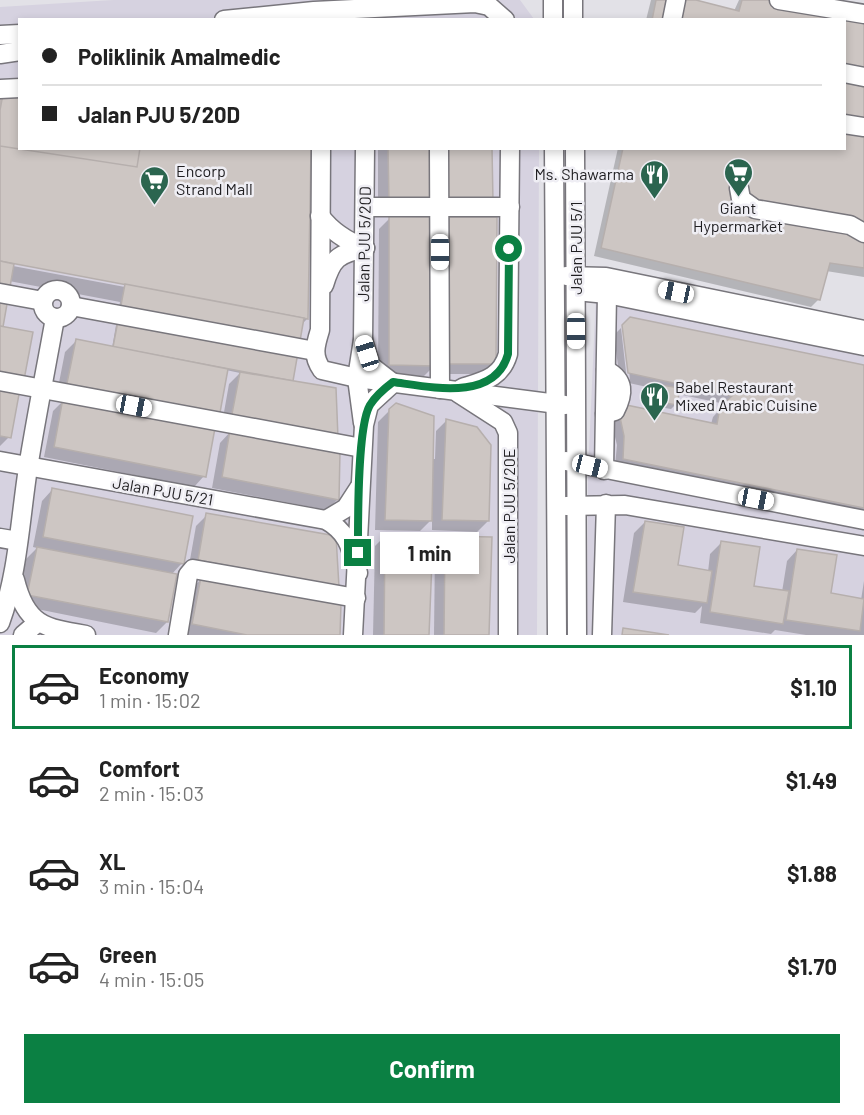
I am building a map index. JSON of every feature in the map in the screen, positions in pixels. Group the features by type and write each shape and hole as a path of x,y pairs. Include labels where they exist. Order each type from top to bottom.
{"street":[{"path":"553,0 553,18"},
{"path":"573,0 573,18"},
{"path":"672,18 676,0"},
{"path":"779,0 864,14"},
{"path":"244,18 314,11 385,14 437,12 475,3 489,6 502,18"},
{"path":"314,11 332,14 337,18"},
{"path":"0,35 18,34"},
{"path":"0,54 18,51"},
{"path":"846,73 864,77"},
{"path":"0,89 18,88"},
{"path":"846,123 864,127"},
{"path":"321,150 320,330 315,360 322,370 357,378 576,406"},
{"name":"Jalan PJU 5/20D","path":"364,425 357,378 363,340 365,150"},
{"path":"439,150 447,389"},
{"path":"447,389 487,381 504,367 508,354 510,150"},
{"name":"Jalan PJU 5/1","path":"554,150 557,635"},
{"name":"Jalan PJU 5/1","path":"575,150 577,635"},
{"path":"739,188 741,199 746,205 755,209 850,225 864,233"},
{"path":"365,207 510,207"},
{"path":"320,216 330,229 347,241 365,248"},
{"path":"320,298 331,264 345,252 365,248"},
{"path":"555,276 607,294 864,346"},
{"path":"576,284 606,277 864,330"},
{"path":"61,281 71,306 64,316 55,318 44,310 43,301 61,281"},
{"path":"0,293 43,301"},
{"path":"604,470 607,294"},
{"path":"71,306 315,351"},
{"path":"55,318 28,466 9,540 22,606 37,623 58,630 86,635"},
{"name":"Jalan PJU 5/20D","path":"353,635 364,425 369,405 393,382 370,366 363,340"},
{"path":"0,381 362,448"},
{"name":"Jalan PJU 5/20E","path":"447,389 503,422 508,434 508,635"},
{"path":"555,460 576,462 604,470 864,520"},
{"name":"Jalan PJU 5/21","path":"0,461 326,520"},
{"path":"358,573 348,540 339,528 326,520 346,508 359,488"},
{"path":"602,635 606,504"},
{"path":"555,506 625,505 864,546"},
{"path":"178,635 188,575 193,569 356,598"},
{"path":"0,587 14,572"},
{"path":"0,623 14,572"},
{"path":"23,635 37,623"}],"shaded area":[{"path":"113,0 520,0 533,18 18,18 18,150 539,150 537,635 0,635 0,7"},
{"path":"596,296 864,353 864,635 587,635 588,472"}],"building":[{"name":"Giant Hypermarket","path":"656,0 696,0 739,11 742,0 784,0 864,16 864,268 830,263 820,300 601,248 623,150 846,150 846,18 652,18"},
{"name":"Encorp Strand Mall","path":"18,88 18,150 311,150 308,319 0,261 0,90"},
{"path":"18,88 18,149 0,146 0,110 4,89"},
{"path":"26,150 140,150 137,167"},
{"path":"388,150 435,150 436,201 389,202"},
{"path":"445,150 492,150 493,201 446,201"},
{"path":"389,216 437,217 436,366 389,365"},
{"path":"449,217 497,217 496,364 448,364"},
{"path":"0,261 14,264 3,327 0,326"},
{"path":"125,284 304,318 293,381 113,347"},
{"path":"630,317 864,365 864,508 623,459 624,436 617,403 717,424 720,407 732,396 628,373 622,325"},
{"path":"0,326 33,332 24,380 0,376"},
{"path":"76,339 228,369 219,418 66,388"},
{"path":"240,372 336,388 338,438 231,419"},
{"path":"649,383 680,388 677,405 646,400"},
{"path":"0,386 20,389 11,438 0,436"},
{"path":"63,398 215,428 206,477 54,447"},
{"path":"396,403 434,416 432,521 385,520 389,409"},
{"path":"446,419 477,427 491,445 489,521 442,520"},
{"path":"230,430 340,451 339,500 222,477"},
{"path":"52,488 193,516 184,564 43,537"},
{"path":"206,513 336,536 339,587 198,560"},
{"path":"645,521 684,527 678,565 712,571 707,603 633,592"},
{"path":"385,533 433,535 429,635 384,635"},
{"path":"445,536 492,537 489,635 444,635"},
{"path":"721,541 760,547 754,586 789,591 783,624 710,612"},
{"path":"37,547 177,574 168,622 27,595"},
{"path":"797,549 837,555 831,593 864,599 860,631 786,620"},
{"path":"201,577 341,604 340,635 247,635 192,624"},
{"path":"623,628 669,635 622,635"}],"place":[{"name":"Giant Hypermarket","path":"738,198"},
{"name":"Ms. Shawarma","path":"655,200"},
{"name":"Encorp Strand Mall","path":"155,206"},
{"name":"Babel Restaurant Mixed Arabic Cuisine","path":"654,422"}],"route":[{"path":"358,553 359,488 364,425 369,405 393,382 455,390 487,381 496,376 504,367 508,354 509,249"}]}
